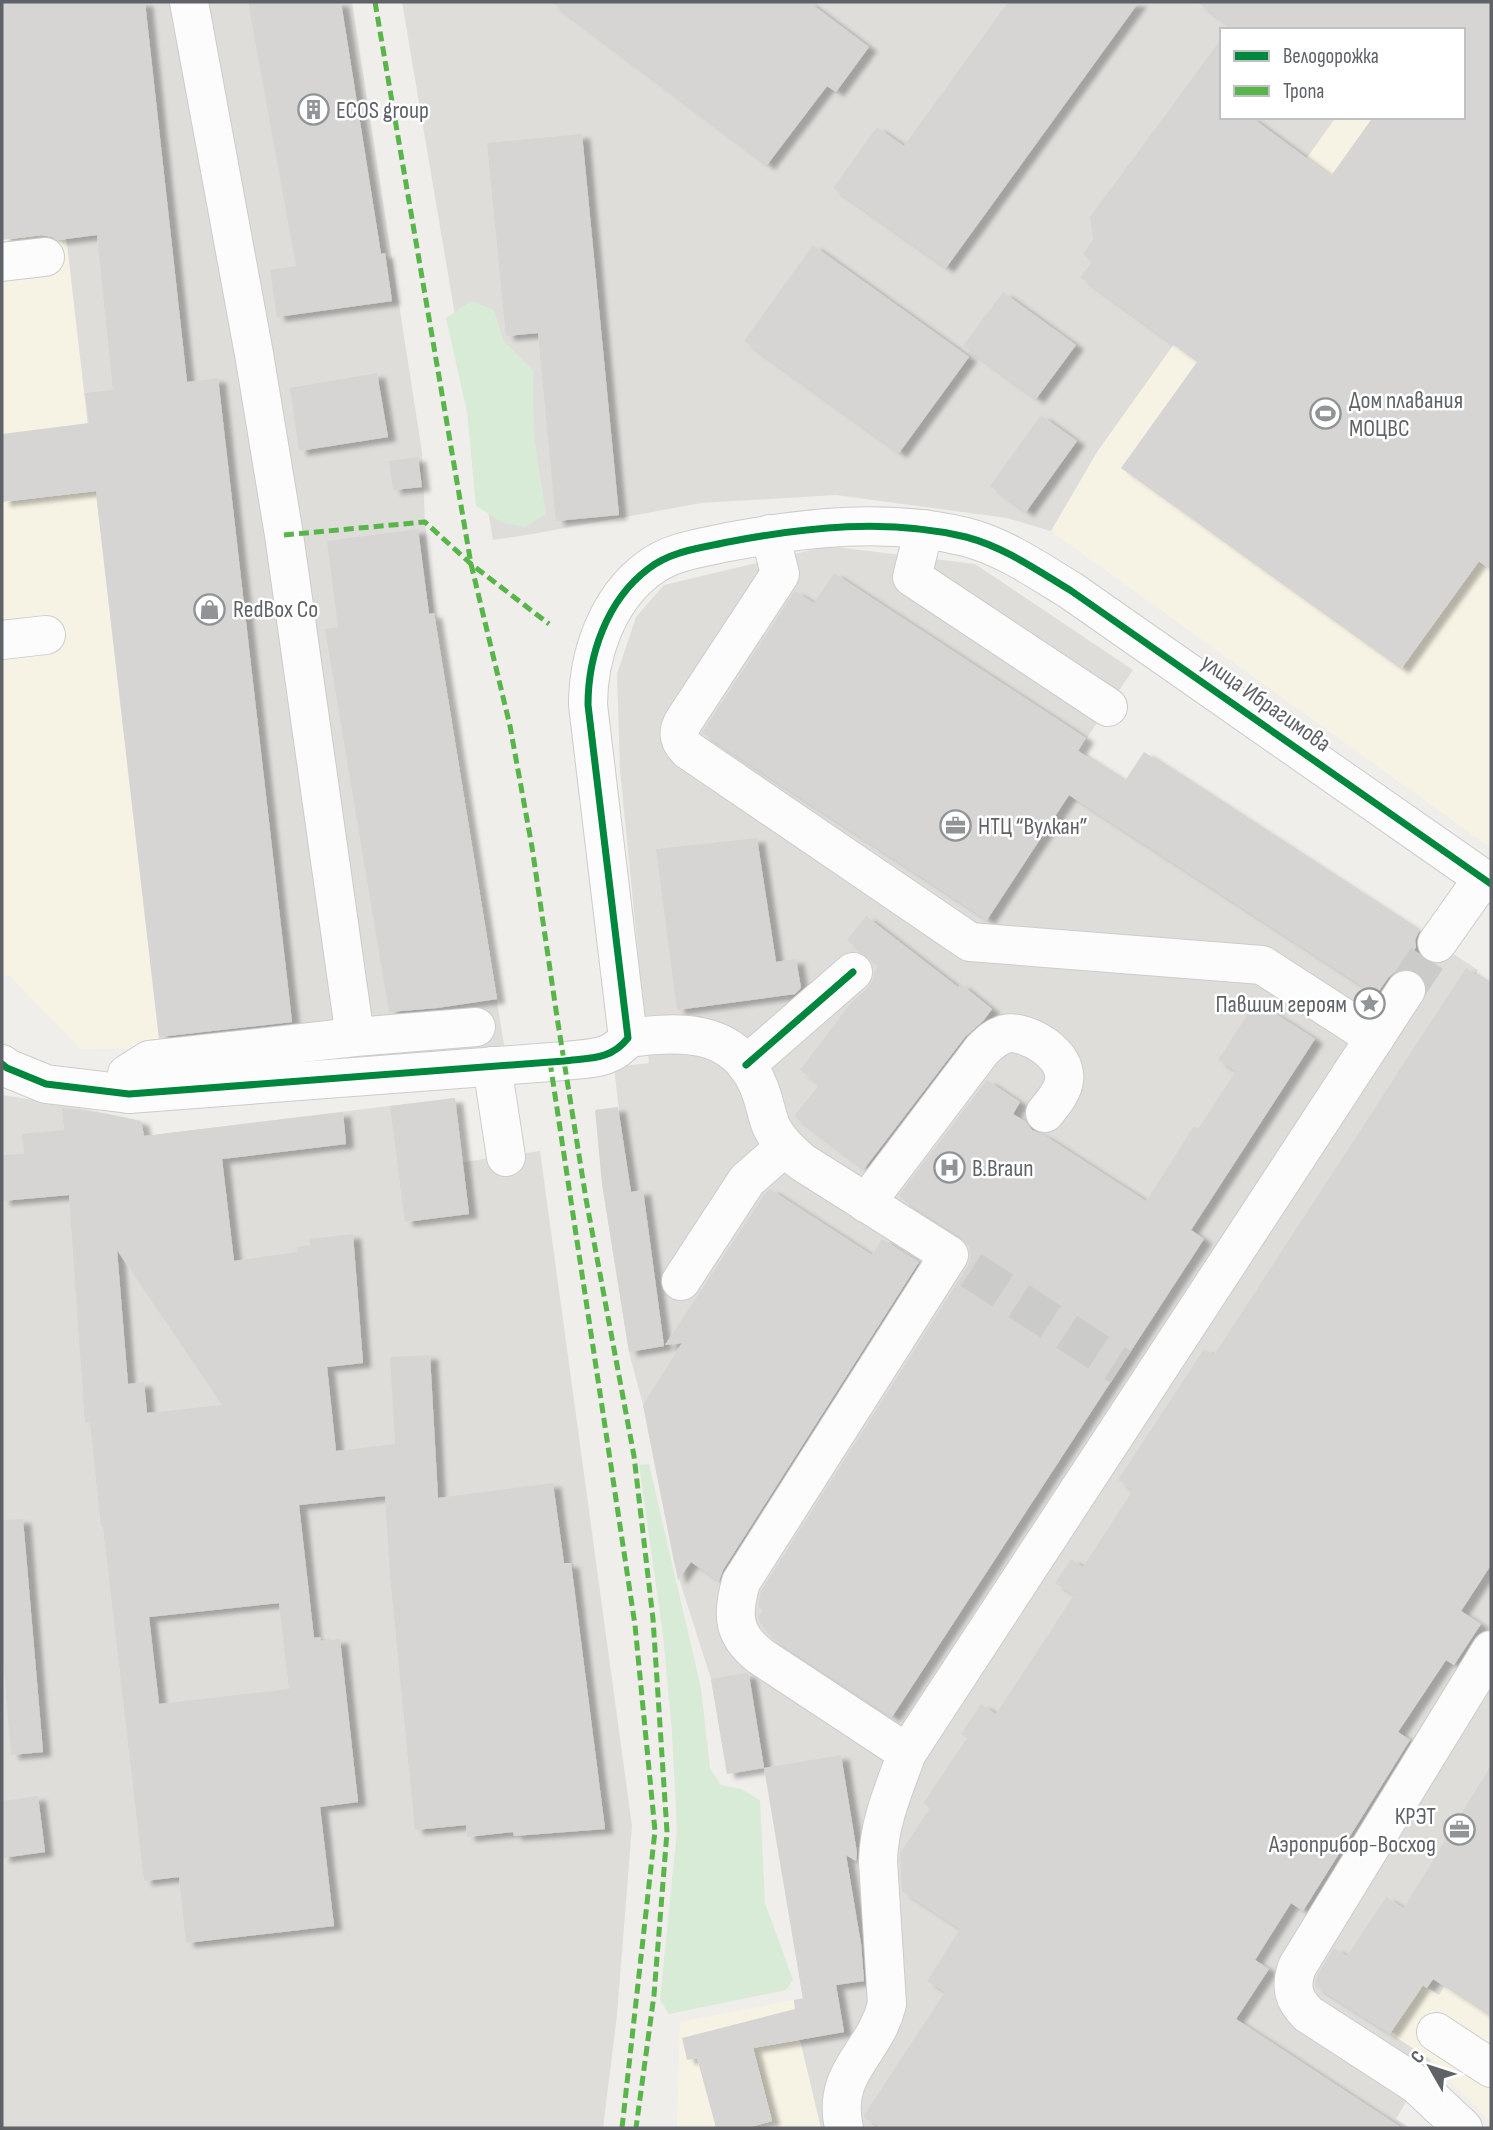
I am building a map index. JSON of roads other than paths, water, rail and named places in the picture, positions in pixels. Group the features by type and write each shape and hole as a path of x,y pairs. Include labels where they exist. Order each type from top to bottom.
{"street":[{"path":"189,2 285,536 355,1037"},
{"path":"2,261 44,257"},
{"name":"улица Ибрагимова","path":"628,1038 589,705 591,663 620,598 650,567 669,556 690,550 770,534 837,526 924,529 969,538 1017,557 1070,590 1487,881"},
{"path":"924,529 912,577 1108,707"},
{"path":"770,534 780,574 679,729 679,737 688,750 970,942 1262,965 1375,1038"},
{"path":"2,640 46,635"},
{"path":"1437,943 1487,881"},
{"path":"746,1065 853,972"},
{"path":"844,2128 840,2112 843,2090 851,2071 880,2025 887,2004 878,1839 907,1753 1134,1376 1375,1038 1406,990"},
{"path":"129,1094 127,1073 149,1060 355,1037 476,1027"},
{"path":"6,1076 46,1084 129,1094 564,1061 611,1054 620,1049 628,1038 671,1033 692,1034 731,1050 746,1065 758,1083 772,1127 785,1147 803,1162 960,1262 741,1582 735,1615 738,1631 753,1651 907,1753"},
{"path":"866,1203 993,1039 1007,1034 1022,1034 1036,1040 1060,1062 1064,1071 1064,1082 1045,1114"},
{"path":"492,1066 506,1157"},
{"path":"681,1281 747,1180 785,1147"},
{"path":"1463,2128 1416,2084 1308,2014 1298,2005 1293,1993 1293,1980 1297,1967 1491,1650"},
{"path":"1436,2032 1491,2068"}],"tunnel":[{"path":"1406,990 1437,943"},
{"path":"971,1270 1121,1367"}],"place":[{"name":"ECOS group","path":"313,110"},
{"name":"Дом плавания МОЦВС","path":"1326,414"},
{"name":"RedBox Co","path":"210,609"},
{"name":"НТЦ “Вулкан”","path":"955,826"},
{"name":"Павшим героям","path":"1370,1004"},
{"name":"B.Braun","path":"949,1168"},
{"name":"КРЭТ Аэроприбор-Восход","path":"1459,1830"}]}
